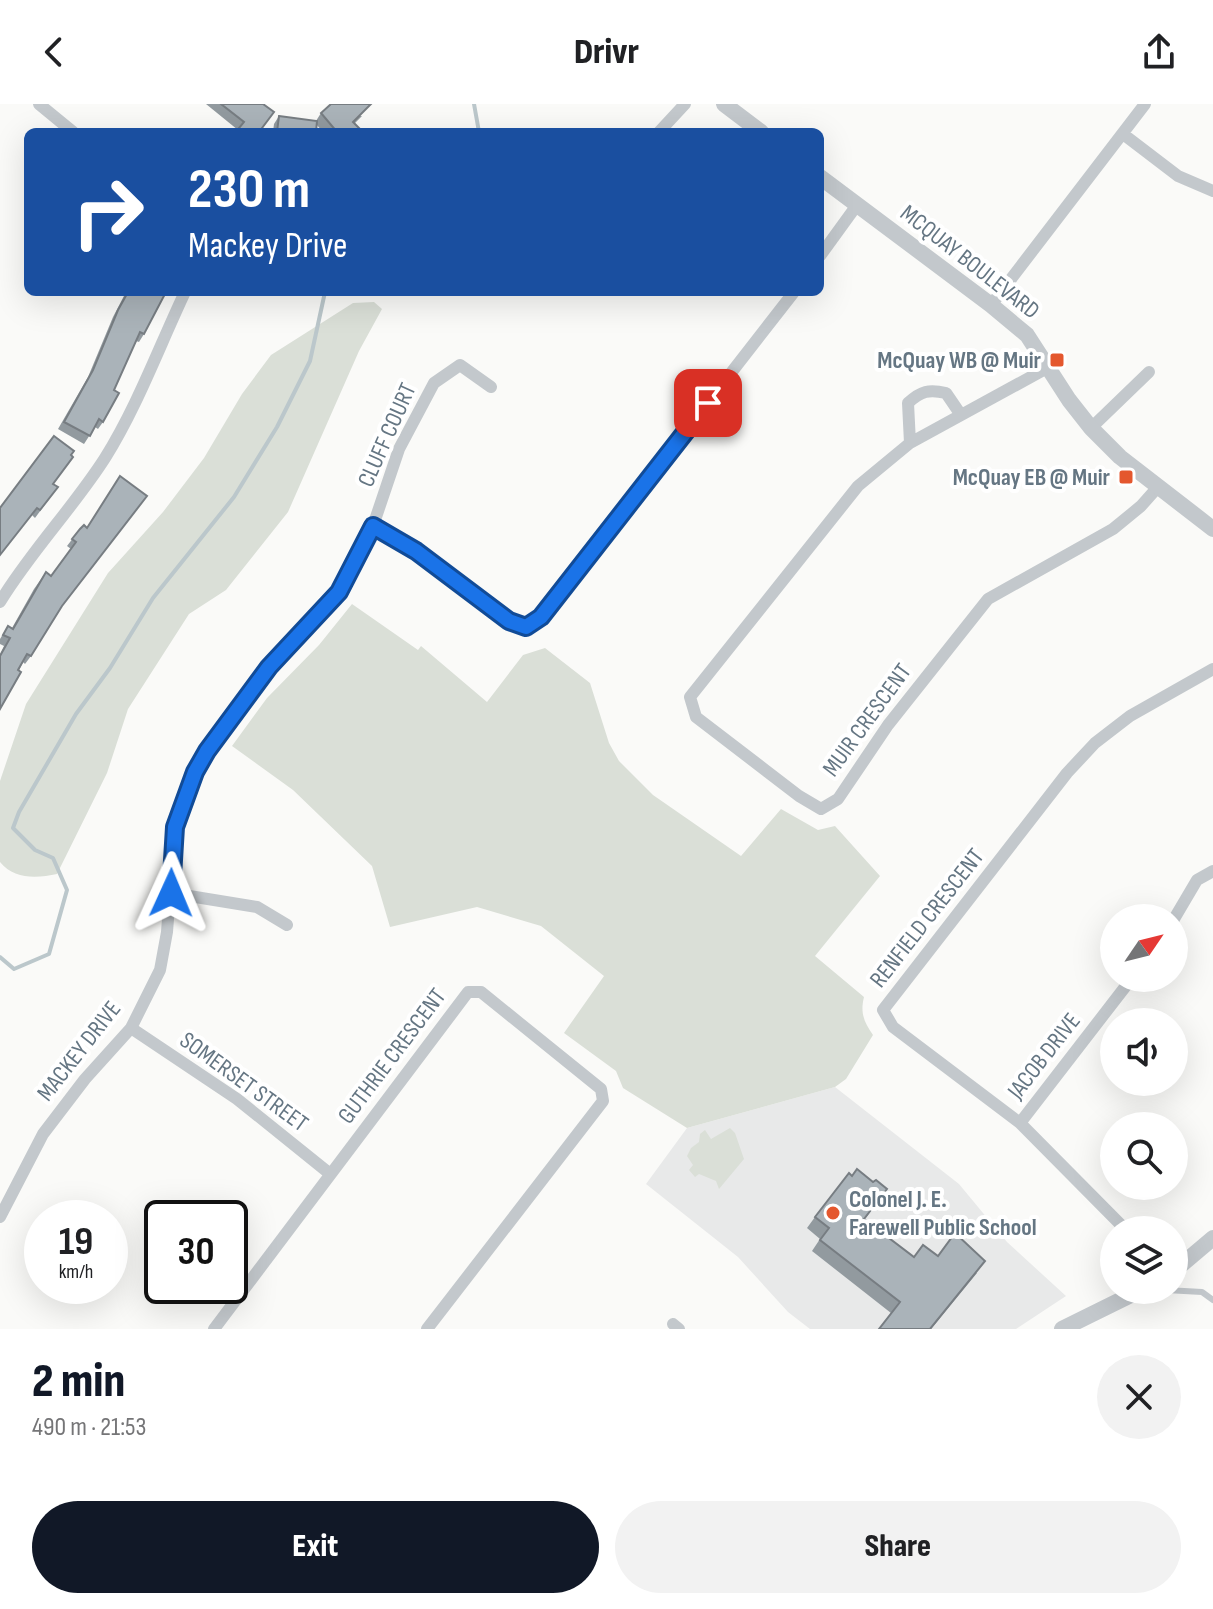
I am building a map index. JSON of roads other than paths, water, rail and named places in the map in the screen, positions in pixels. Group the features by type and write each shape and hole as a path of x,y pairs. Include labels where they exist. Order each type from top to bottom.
{"street":[{"path":"39,104 68,128"},
{"path":"663,128 685,104"},
{"path":"724,104 756,128"},
{"path":"991,305 1145,104"},
{"path":"1123,134 1178,176 1213,191"},
{"name":"MCQUAY BOULEVARD","path":"824,180 1027,335 1091,428 1157,488 1213,529"},
{"path":"824,250 857,205"},
{"path":"0,602 105,458 136,400 183,296"},
{"path":"373,526 416,551 509,621 526,627 541,617 791,296"},
{"name":"CLUFF COURT","path":"373,526 399,449 434,383 460,365 491,387"},
{"name":"MUIR CRESCENT","path":"1049,367 910,443 858,486 690,697 696,717 799,796 821,809 838,799 888,725 988,599 1113,529 1157,488"},
{"path":"1091,428 1149,372"},
{"path":"910,443 908,403 921,392 935,390 946,393 961,415"},
{"name":"MACKEY DRIVE","path":"0,1217 43,1134 63,1106 131,1028 160,970 171,893 175,827 195,772 269,667 339,592 373,526"},
{"name":"RENFIELD CRESCENT","path":"1112,1216 1020,1123 893,1027 883,1010 1067,773 1095,743 1130,716 1213,669"},
{"path":"1183,904 1197,880 1213,871"},
{"path":"171,893 257,907 287,925"},
{"name":"GUTHRIE CRESCENT","path":"214,1329 468,992 481,992 601,1089 603,1101 427,1329"},
{"name":"JACOB DRIVE","path":"1020,1123 1121,992"},
{"name":"SOMERSET STREET","path":"131,1028 237,1099 329,1173"},
{"path":"1188,1259 1213,1238"},
{"path":"1062,1329 1113,1304"}],"lane":[{"path":"1188,1291 1202,1292 1213,1300"}],"waterway":[{"path":"474,104 478,128"},
{"path":"0,957 14,969 49,954 67,890 53,858 35,850 13,828 19,812 76,714 110,668 153,598 234,497 277,427 310,361 324,296"}],"place":[{"name":"McQuay WB @ Muir","path":"1057,360"},
{"name":"McQuay EB @ Muir","path":"1126,477"},
{"name":"Colonel J. E. Farewell Public School","path":"833,1213"}]}
